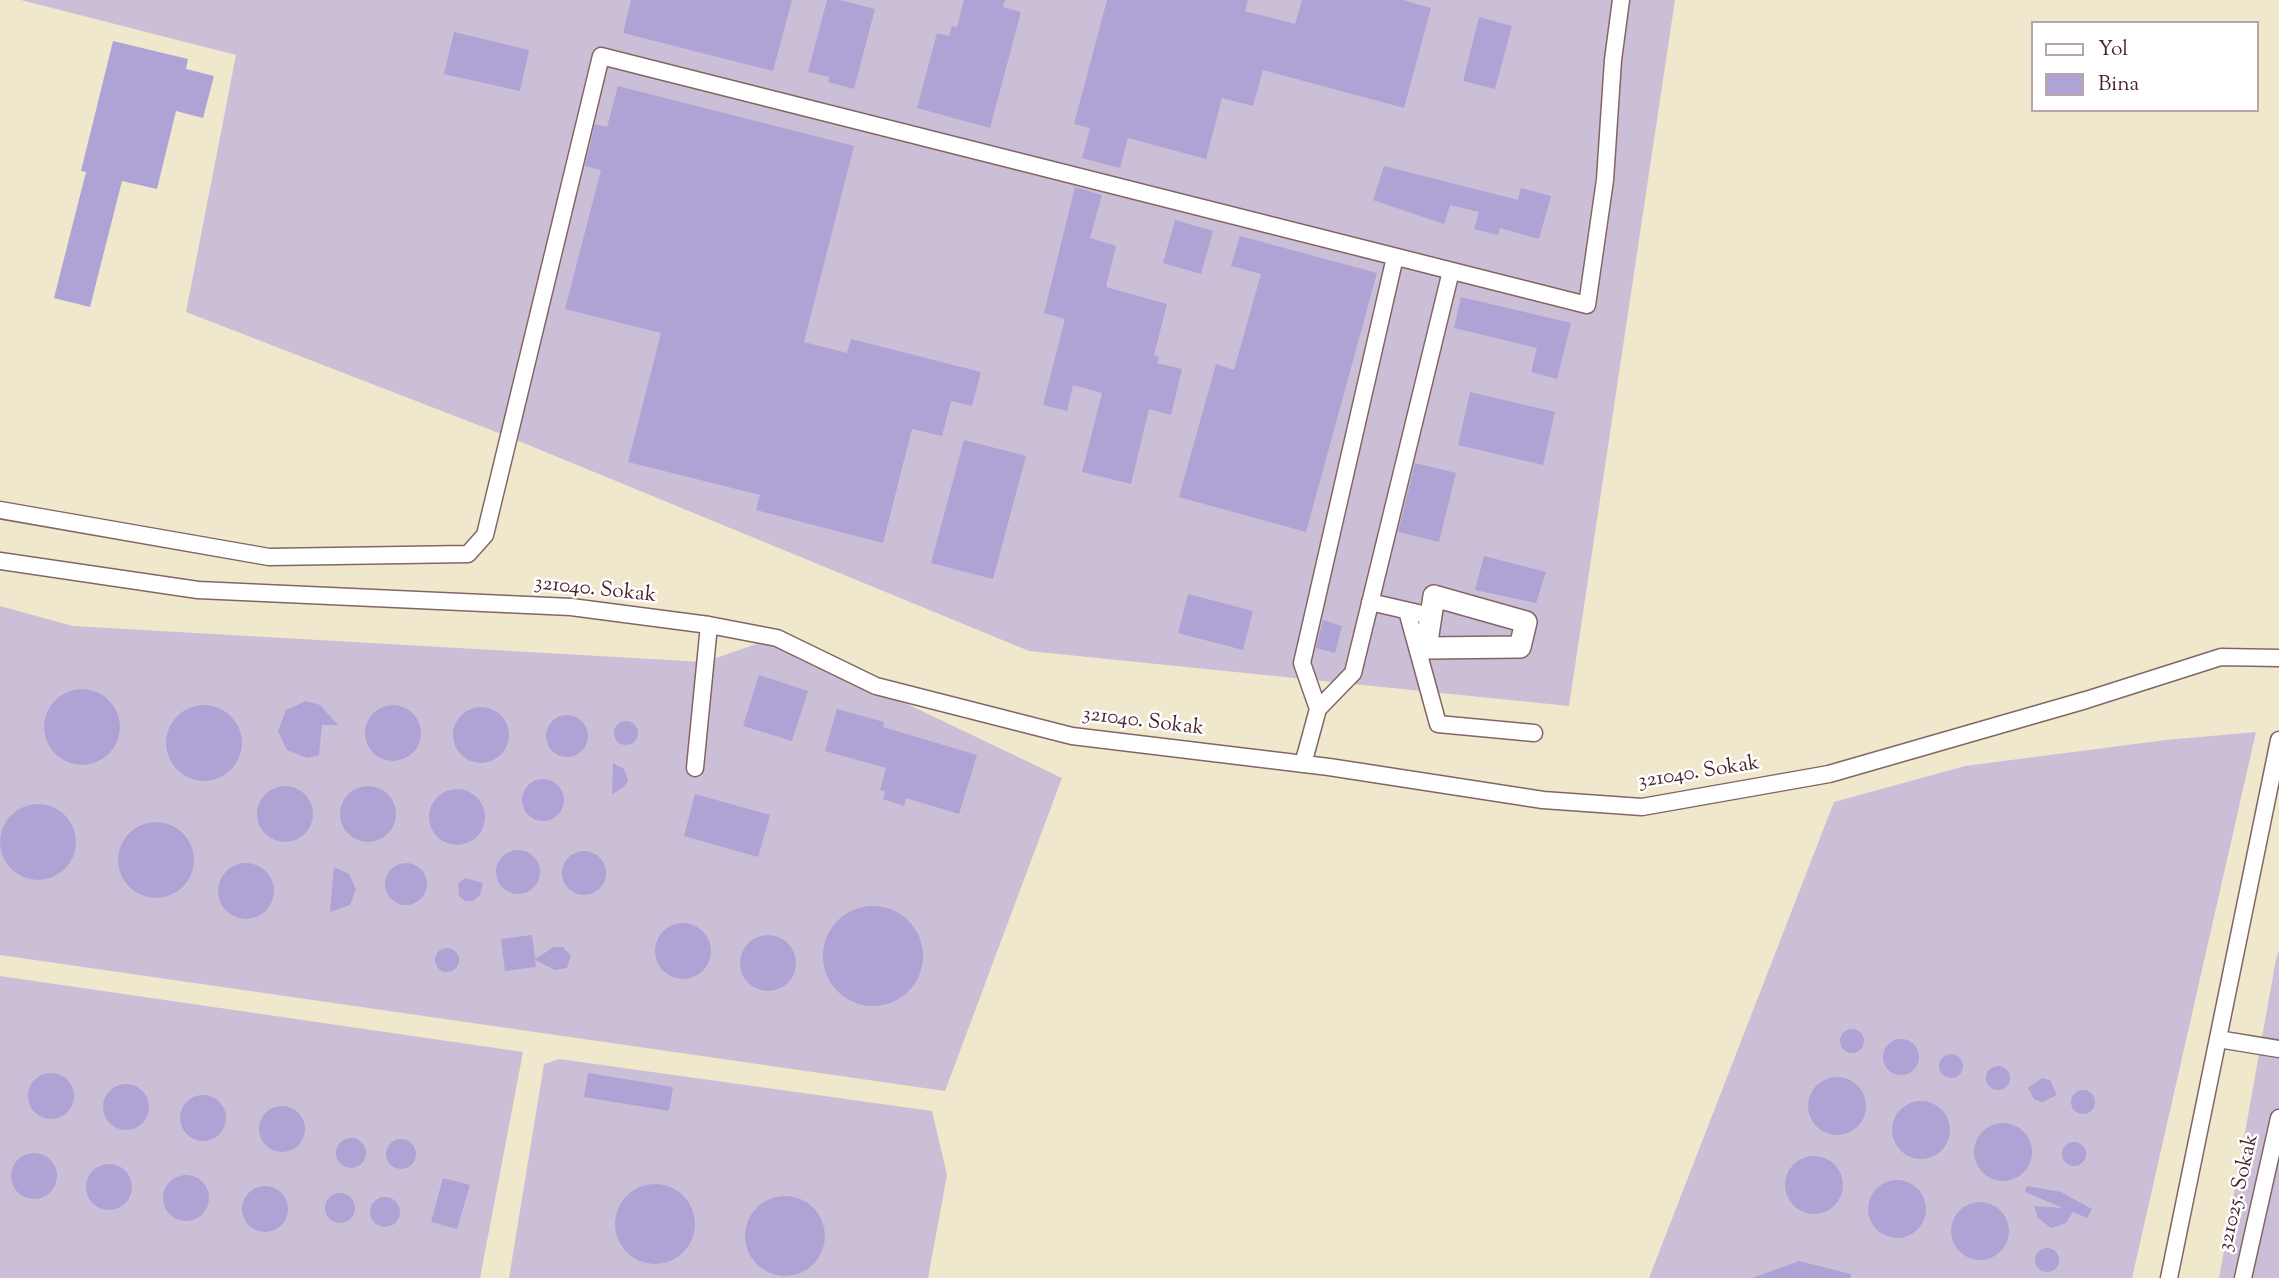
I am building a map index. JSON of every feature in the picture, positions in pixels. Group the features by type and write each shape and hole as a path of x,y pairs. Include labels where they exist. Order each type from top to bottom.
{"street":[{"path":"0,510 269,558 468,554 485,535 601,55 1587,305 1605,180 1613,60 1621,0"},
{"path":"1318,709 1302,663 1395,257"},
{"path":"1303,764 1318,709 1353,673 1451,271"},
{"name":"321040. Sokak","path":"0,561 198,590 571,607 709,625 777,638 876,686 1072,736 1303,764 1543,800 1642,807 1829,774 2086,700 2221,657 2279,657"},
{"path":"1434,596 1526,622 1520,647 1426,648 1431,616 1434,596"},
{"path":"1370,602 1431,616"},
{"path":"1407,611 1438,724 1534,733"},
{"path":"695,768 709,625"},
{"path":"2169,1278 2279,740"},
{"path":"2218,1039 2279,1049"},
{"name":"321025. Sokak","path":"2243,1278 2279,1118"}],"shaded area":[{"path":"21,0 1675,0 1569,706 1029,651 509,437 186,312 236,55"},
{"path":"0,606 73,626 704,662 771,639 1062,778 945,1091 0,955"},
{"path":"2256,732 2132,1278 1649,1278 1834,802 1965,766 2166,740"},
{"path":"2279,951 2279,1278 2219,1278 2276,959"},
{"path":"0,976 523,1052 480,1278 0,1278"},
{"path":"559,1059 932,1111 947,1175 928,1278 509,1278 544,1064"}],"building":[{"path":"631,0 792,0 773,71 623,33"},
{"path":"827,0 840,0 875,9 854,89 828,82 829,77 808,72"},
{"path":"964,0 1005,0 1003,7 1021,12 990,128 917,108 937,33 949,36 952,26 957,27"},
{"path":"1107,0 1248,0 1245,11 1295,24 1302,0 1403,0 1431,8 1404,108 1263,70 1253,106 1222,98 1206,159 1128,138 1120,168 1082,158 1090,128 1074,124"},
{"path":"1479,17 1512,26 1495,89 1463,81"},
{"path":"454,32 529,50 520,91 444,74"},
{"path":"113,41 188,59 186,69 214,76 203,118 176,111 157,189 122,181 90,307 54,298 86,172 81,171"},
{"path":"618,86 854,146 804,342 847,353 851,339 981,372 972,406 951,401 942,436 912,429 883,543 756,510 760,495 628,462 661,333 565,309 601,170 585,166 595,124 607,127"},
{"path":"1384,166 1518,200 1521,188 1551,196 1539,239 1500,228 1498,235 1474,229 1479,212 1450,205 1444,224 1373,200"},
{"path":"1075,187 1102,195 1090,238 1116,246 1106,287 1167,304 1154,355 1159,357 1157,363 1182,369 1171,415 1149,409 1131,484 1082,472 1102,393 1073,385 1067,411 1043,405 1065,319 1044,313"},
{"path":"1175,220 1213,231 1201,274 1163,263"},
{"path":"1240,236 1377,273 1306,532 1179,497 1216,364 1234,370 1261,274 1231,266"},
{"path":"1461,297 1571,323 1557,379 1531,372 1537,348 1454,328"},
{"path":"1470,392 1555,412 1543,465 1458,445"},
{"path":"964,440 1026,456 993,579 931,563"},
{"path":"1415,463 1456,473 1439,542 1398,532"},
{"path":"1484,556 1546,572 1536,603 1475,590"},
{"path":"1188,594 1253,611 1243,650 1178,633"},
{"path":"1323,620 1342,626 1335,653 1316,648"},
{"path":"759,675 808,691 792,741 743,726"},
{"path":"82,689 97,692 109,700 117,712 120,727 117,742 109,754 97,762 82,765 67,762 55,754 47,742 44,727 47,712 55,700 67,692"},
{"path":"306,701 320,705 338,725 322,725 319,755 307,758 287,750 278,731 286,710"},
{"path":"204,705 219,708 231,716 239,728 242,743 239,758 231,770 219,778 204,781 189,778 177,770 169,758 166,743 169,728 177,716 189,708"},
{"path":"387,705 399,705 409,709 417,717 421,733 417,749 409,757 399,761 387,761 377,757 369,749 365,739 365,727 369,717 377,709"},
{"path":"475,707 487,707 497,711 505,719 509,735 505,751 497,759 487,763 475,763 465,759 457,751 453,741 453,729 457,719 465,711"},
{"path":"837,709 884,722 883,727 977,755 959,814 906,798 904,806 883,799 885,791 880,790 886,768 825,751"},
{"path":"567,715 582,721 588,736 582,751 567,757 552,751 546,736 552,721"},
{"path":"626,721 637,728 638,733 631,744 626,745 615,738 614,733 621,722"},
{"path":"613,763 624,769 628,780 624,787 612,794"},
{"path":"543,779 558,785 564,800 558,815 543,821 528,815 522,800 528,785"},
{"path":"279,786 291,786 301,790 309,798 313,814 309,830 301,838 291,842 279,842 269,838 261,830 257,820 257,808 261,798 269,790"},
{"path":"362,786 374,786 384,790 392,798 396,814 392,830 384,838 374,842 362,842 352,838 344,830 340,820 340,808 344,798 352,790"},
{"path":"451,789 463,789 473,793 481,801 485,817 481,833 473,841 463,845 451,845 441,841 433,833 429,823 429,811 433,801 441,793"},
{"path":"695,794 770,815 758,857 684,836"},
{"path":"38,804 53,807 65,815 73,827 76,842 73,857 65,869 53,877 38,880 23,877 11,869 3,857 0,842 3,827 11,815 23,807"},
{"path":"156,822 171,825 183,833 191,845 194,860 191,875 183,887 171,895 156,898 141,895 129,887 121,875 118,860 121,845 129,833 141,825"},
{"path":"518,850 533,857 540,872 533,887 518,894 503,887 496,872 503,857"},
{"path":"584,851 599,858 606,873 599,888 584,895 569,888 562,873 569,858"},
{"path":"240,863 252,863 262,867 270,875 274,891 270,907 262,915 252,919 240,919 230,915 222,907 218,897 218,885 222,875 230,867"},
{"path":"406,863 421,869 427,884 421,899 406,905 391,899 385,884 391,869"},
{"path":"334,867 349,874 356,889 350,905 330,912"},
{"path":"465,878 483,883 480,895 473,901 465,901 459,896 458,884"},
{"path":"873,906 901,914 915,928 923,956 915,984 901,998 873,1006 845,998 831,984 823,956 831,928 845,914"},
{"path":"677,923 689,923 699,927 707,935 711,951 707,967 699,975 689,979 677,979 667,975 659,967 655,957 655,945 659,935 667,927"},
{"path":"532,935 535,959 554,947 563,947 571,956 567,968 555,970 535,960 536,967 505,971 501,939"},
{"path":"762,935 774,935 784,939 792,947 796,963 792,979 784,987 774,991 762,991 752,987 744,979 740,969 740,957 744,947 752,939"},
{"path":"447,948 458,955 459,960 452,971 447,972 436,965 435,960 442,949"},
{"path":"1852,1029 1861,1032 1864,1041 1861,1050 1852,1053 1843,1050 1840,1041 1843,1032"},
{"path":"1901,1039 1914,1044 1919,1057 1914,1070 1901,1075 1888,1070 1883,1057 1888,1044"},
{"path":"1951,1054 1960,1057 1963,1066 1960,1075 1951,1078 1942,1075 1939,1066 1942,1057"},
{"path":"1998,1066 2007,1069 2010,1078 2007,1087 1998,1090 1989,1087 1986,1078 1989,1069"},
{"path":"51,1073 67,1080 74,1096 67,1112 51,1119 35,1112 28,1096 35,1080"},
{"path":"588,1073 673,1087 669,1111 584,1097"},
{"path":"1837,1077 1848,1079 1861,1090 1866,1106 1864,1117 1853,1130 1837,1135 1826,1133 1813,1122 1808,1106 1810,1095 1821,1082"},
{"path":"2042,1078 2050,1080 2057,1095 2042,1102 2034,1099 2028,1088"},
{"path":"126,1084 142,1091 149,1107 142,1123 126,1130 110,1123 103,1107 110,1091"},
{"path":"2083,1090 2092,1093 2095,1102 2092,1111 2083,1114 2074,1111 2071,1102 2074,1093"},
{"path":"203,1095 219,1102 226,1118 219,1134 203,1141 187,1134 180,1118 187,1102"},
{"path":"1921,1101 1932,1103 1945,1114 1950,1130 1948,1141 1937,1154 1921,1159 1910,1157 1897,1146 1892,1130 1894,1119 1905,1106"},
{"path":"282,1106 298,1113 305,1129 298,1145 282,1152 266,1145 259,1129 266,1113"},
{"path":"2003,1123 2014,1125 2027,1136 2032,1152 2030,1163 2019,1176 2003,1181 1992,1179 1979,1168 1974,1152 1976,1141 1987,1128"},
{"path":"351,1138 362,1142 366,1153 362,1164 351,1168 340,1164 336,1153 340,1142"},
{"path":"401,1139 412,1143 416,1154 412,1165 401,1169 390,1165 386,1154 390,1143"},
{"path":"2074,1142 2083,1145 2086,1154 2083,1163 2074,1166 2065,1163 2062,1154 2065,1145"},
{"path":"34,1153 50,1160 57,1176 50,1192 34,1199 18,1192 11,1176 18,1160"},
{"path":"1814,1156 1825,1158 1838,1169 1843,1185 1841,1196 1830,1209 1814,1214 1803,1212 1790,1201 1785,1185 1787,1174 1798,1161"},
{"path":"109,1164 125,1171 132,1187 125,1203 109,1210 93,1203 86,1187 93,1171"},
{"path":"186,1175 202,1182 209,1198 202,1214 186,1221 170,1214 163,1198 170,1182"},
{"path":"443,1178 470,1185 457,1229 431,1222"},
{"path":"1897,1180 1908,1182 1921,1193 1926,1209 1924,1220 1913,1233 1897,1238 1886,1236 1873,1225 1868,1209 1870,1198 1881,1185"},
{"path":"647,1184 663,1184 684,1195 695,1216 695,1232 684,1253 663,1264 647,1264 633,1258 621,1246 615,1232 615,1216 621,1202 633,1190"},
{"path":"265,1186 281,1193 288,1209 281,1225 265,1232 249,1225 242,1209 249,1193"},
{"path":"2027,1186 2061,1192 2092,1209 2087,1218 2073,1212 2066,1223 2051,1228 2038,1218 2034,1206 2063,1208 2025,1192"},
{"path":"340,1193 351,1197 355,1208 351,1219 340,1223 329,1219 325,1208 329,1197"},
{"path":"777,1196 793,1196 814,1207 825,1228 825,1244 814,1265 793,1276 777,1276 763,1270 751,1258 745,1244 745,1228 751,1214 763,1202"},
{"path":"385,1197 396,1201 400,1212 396,1223 385,1227 374,1223 370,1212 374,1201"},
{"path":"1980,1202 1991,1204 2004,1215 2009,1231 2007,1242 1996,1255 1980,1260 1969,1258 1956,1247 1951,1231 1953,1220 1964,1207"},
{"path":"2047,1248 2056,1251 2059,1260 2056,1269 2047,1272 2038,1269 2035,1260 2038,1251"},
{"path":"1799,1261 1851,1274 1851,1278 1752,1278"}]}
